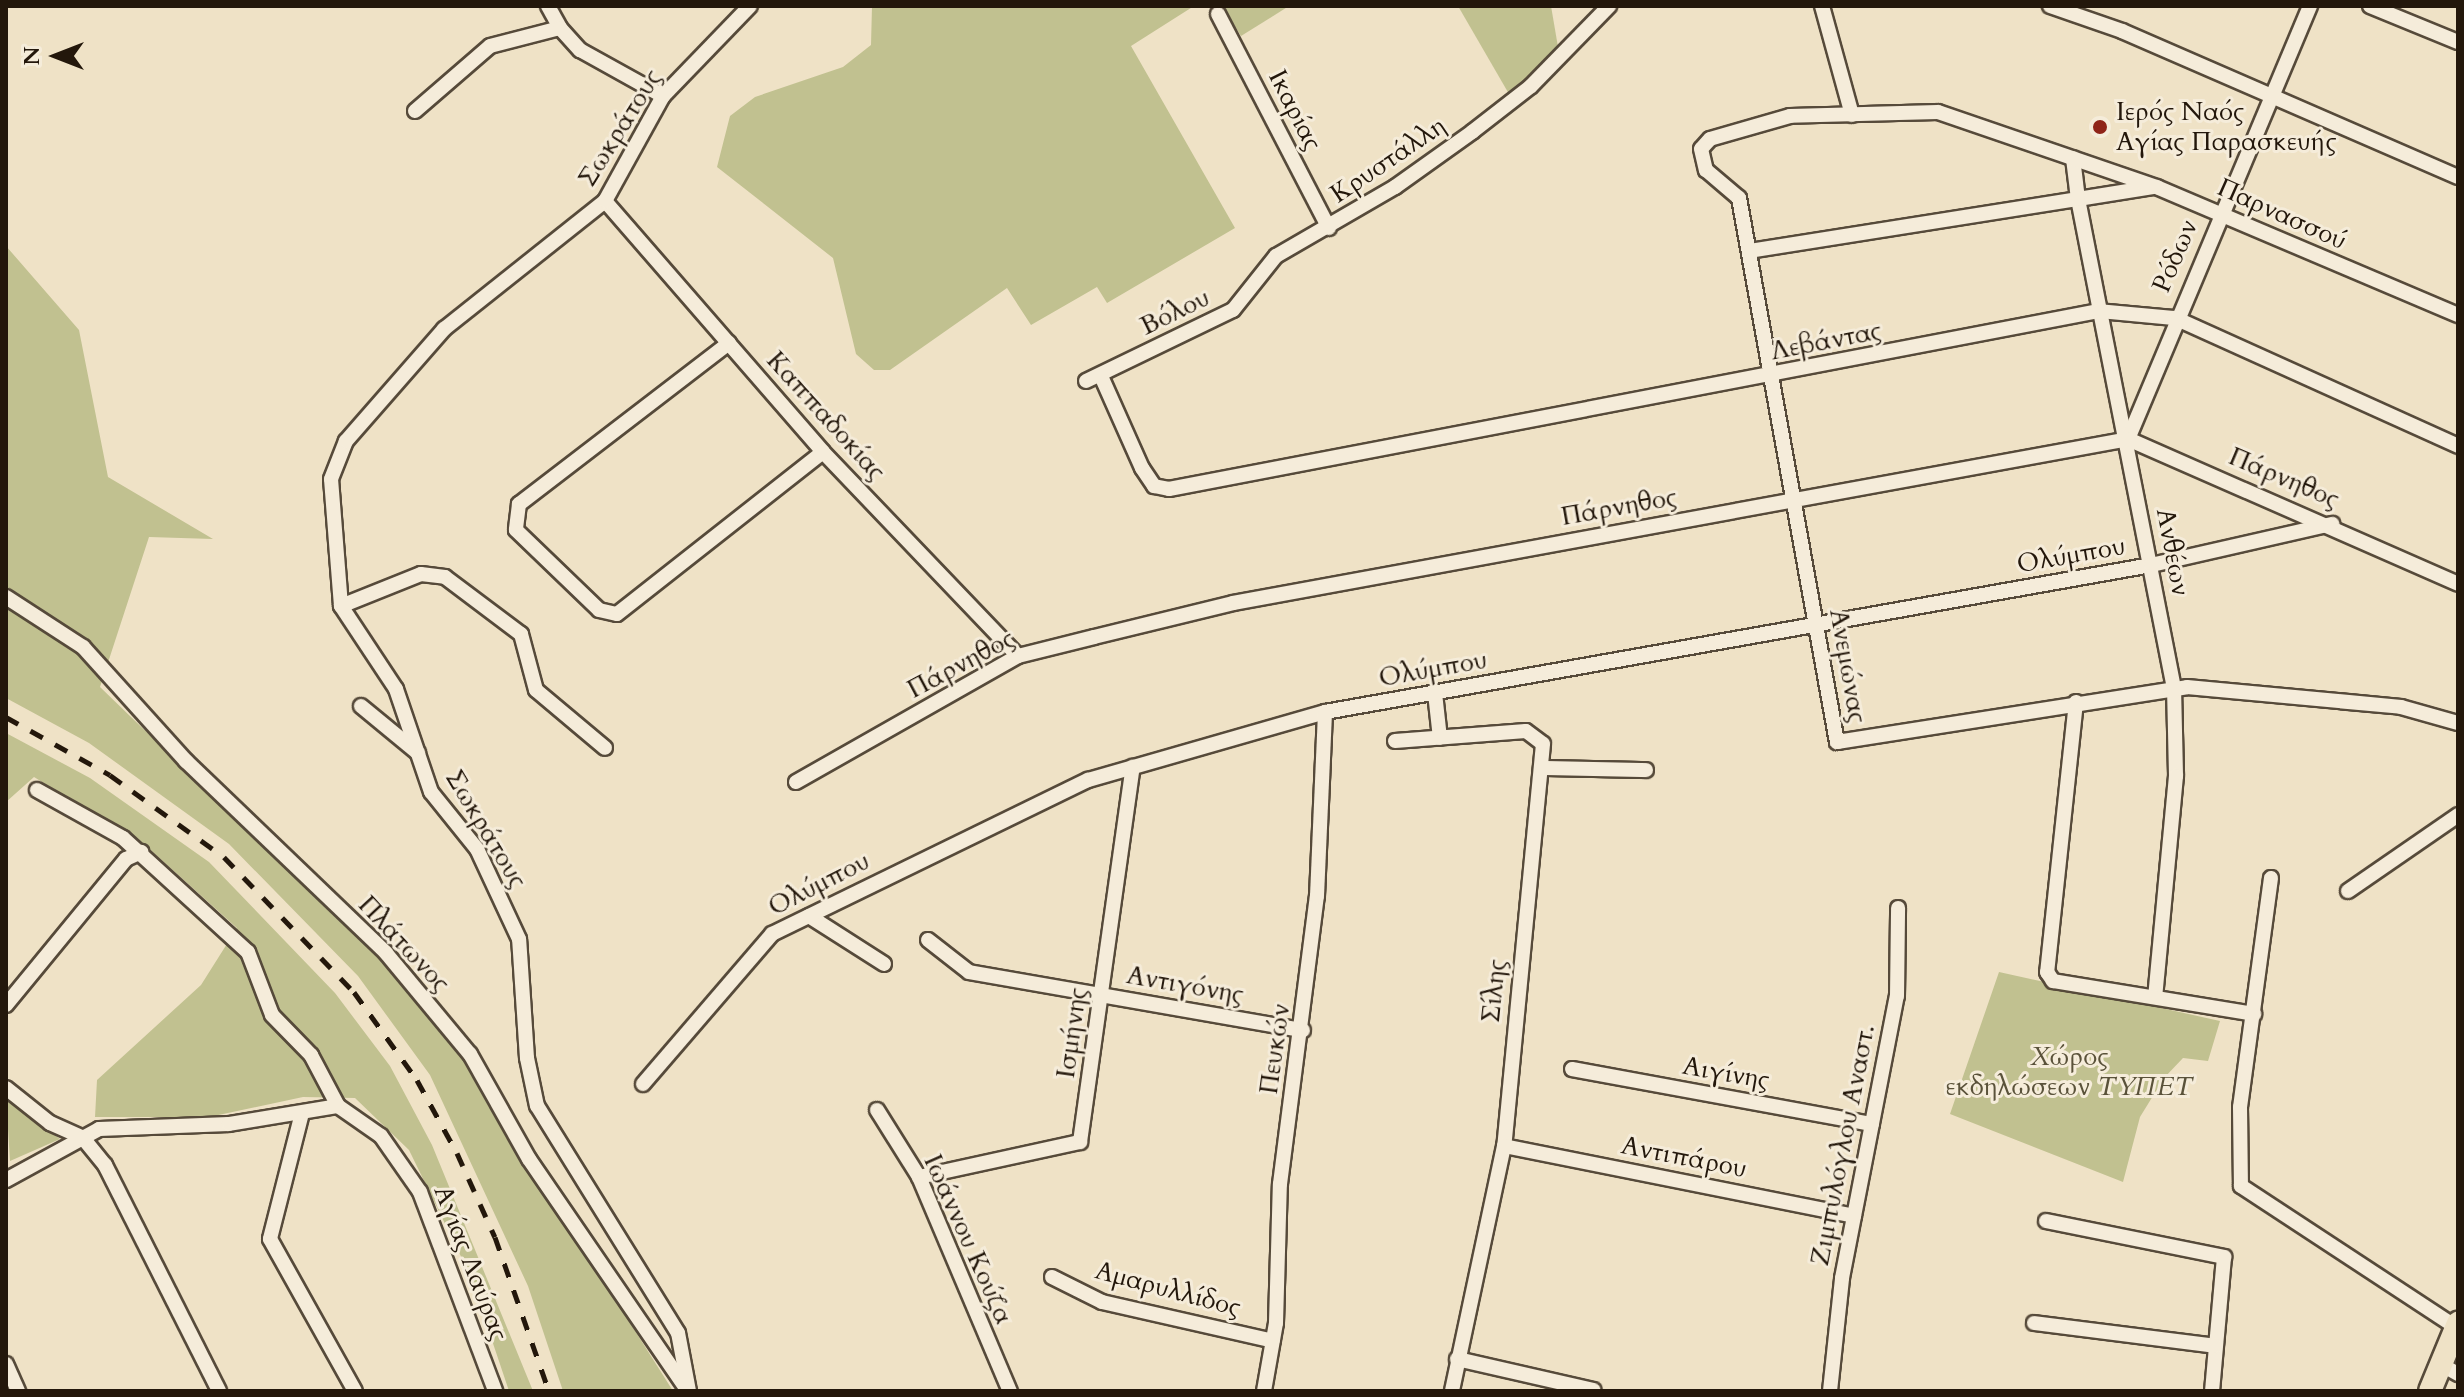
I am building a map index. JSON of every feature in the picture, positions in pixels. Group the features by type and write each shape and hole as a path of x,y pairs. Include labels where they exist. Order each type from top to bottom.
{"main road":[{"path":"2430,1391 2449,1369 2457,1325"}],"street":[{"path":"548,6 560,28 580,50 663,96"},
{"name":"Σωκράτους","path":"688,1391 678,1333 537,1106 519,939 482,858 431,792 396,689 341,606 331,479 339,452 461,313 605,201 663,96 750,6"},
{"name":"Κρυστάλλη","path":"1268,266 1425,166 1531,86 1609,6"},
{"path":"1822,6 1852,115"},
{"path":"2050,6 2458,177"},
{"name":"Ρόδων","path":"2128,439 2219,212 2310,6"},
{"path":"2370,6 2458,42"},
{"name":"Ικαρίας","path":"1218,14 1329,228"},
{"path":"415,111 490,46 560,28"},
{"name":"Παρνασσού","path":"1852,115 1938,112 2157,187 2458,315"},
{"name":"Ανεμώνας","path":"1852,115 1790,116 1710,139 1701,149 1706,170 1739,198 1837,742 1844,744 2174,687 2401,707 2458,723"},
{"name":"Ανθέων","path":"2073,158 2099,311 2128,439 2174,687 2176,776 2155,997"},
{"path":"1749,251 2157,187"},
{"name":"Καππαδοκίας","path":"605,201 823,452 1018,656"},
{"name":"Βόλου","path":"1182,488 1154,486 1094,379 1233,310 1268,266"},
{"name":"Λεβάντας","path":"1182,488 1771,377 2099,311 2175,318 2458,446"},
{"path":"729,343 519,504 516,530 599,610 617,614 823,452"},
{"name":"Πάρνηθος","path":"796,782 1018,656 1233,603 2128,439 2332,524 2458,584"},
{"name":"Ολύμπου","path":"643,1084 772,934 1088,780 1325,712 2151,565 2332,524"},
{"path":"341,606 421,574 445,577 521,634 536,690 605,748"},
{"name":"Πλάτωνος","path":"6,597 83,647 186,761 386,953 470,1054 529,1159 688,1391"},
{"path":"1435,693 1440,738"},
{"path":"2076,702 2047,972 2053,981 2254,1014"},
{"path":"361,706 419,753"},
{"name":"Πευκών","path":"1264,1391 1273,1341 1280,1184 1303,1030 1325,712"},
{"name":"Σίλης","path":"1395,741 1534,734 1543,744 1504,1146 1452,1391"},
{"name":"Ισμήνης","path":"919,1177 1080,1142 1133,767"},
{"path":"1541,768 1646,770"},
{"name":"Αγίας Λαύρας","path":"37,790 141,852 248,952 272,1015 311,1055 338,1106 381,1136 420,1192 495,1391"},
{"path":"2348,891 2458,815"},
{"path":"6,1005 126,859 141,852"},
{"path":"2271,878 2240,1107 2241,1186 2457,1325"},
{"name":"Ζιμπυλόγλου Αναστ.","path":"1830,1391 1854,1216 1897,996 1898,908"},
{"path":"809,916 884,964"},
{"name":"Αντιγόνης","path":"928,940 969,972 1303,1030"},
{"name":"Αιγίνης","path":"1572,1069 1872,1124"},
{"path":"6,1088 50,1123 83,1138 120,1190 219,1391"},
{"path":"6,1180 99,1129 188,1127 338,1106"},
{"name":"Ιωάννου Κούζα","path":"877,1110 919,1177 1010,1391"},
{"path":"302,1113 270,1239 355,1391"},
{"name":"Αντιπάρου","path":"1504,1146 1854,1216"},
{"path":"2046,1221 2224,1257 2212,1391"},
{"name":"Αμαρυλλίδος","path":"1052,1277 1102,1302 1273,1341"},
{"path":"2034,1323 2216,1346"},
{"path":"1457,1359 1594,1390"},
{"path":"6,1364 18,1391"}],"green space":[{"path":"872,6 1194,6 1131,46 1235,228 1107,303 1097,287 1031,325 1007,288 890,370 874,370 856,354 833,258 717,167 730,116 755,97 843,67 871,45"},
{"path":"1222,6 1289,6 1241,36"},
{"path":"1458,6 1551,6 1558,47 1509,94"},
{"path":"6,246 79,330 108,477 213,539 149,537 100,687 377,955 461,1055 673,1391 563,1391 528,1286 430,1075 358,976 229,844 89,743 6,698"},
{"path":"6,733 90,778 209,862 335,993 390,1066 432,1145 533,1391 509,1391 470,1275 409,1150 355,1098 303,1097 209,1117 95,1117 97,1080 201,985 237,928 145,845 34,777 6,802"},
{"name":"Χώρος εκδηλώσεων ΤΥΠΕΤ","path":"1999,972 2220,1021 2208,1061 2183,1058 2164,1078 2140,1117 2123,1182 1950,1114"},
{"path":"6,1096 60,1139 10,1161"}],"railway":[{"path":"6,717 110,775 224,857 354,992 417,1080 457,1153 495,1237 549,1391"}],"place":[{"name":"Ιερός Ναός Αγίας Παρασκευής","path":"2100,127"}]}
